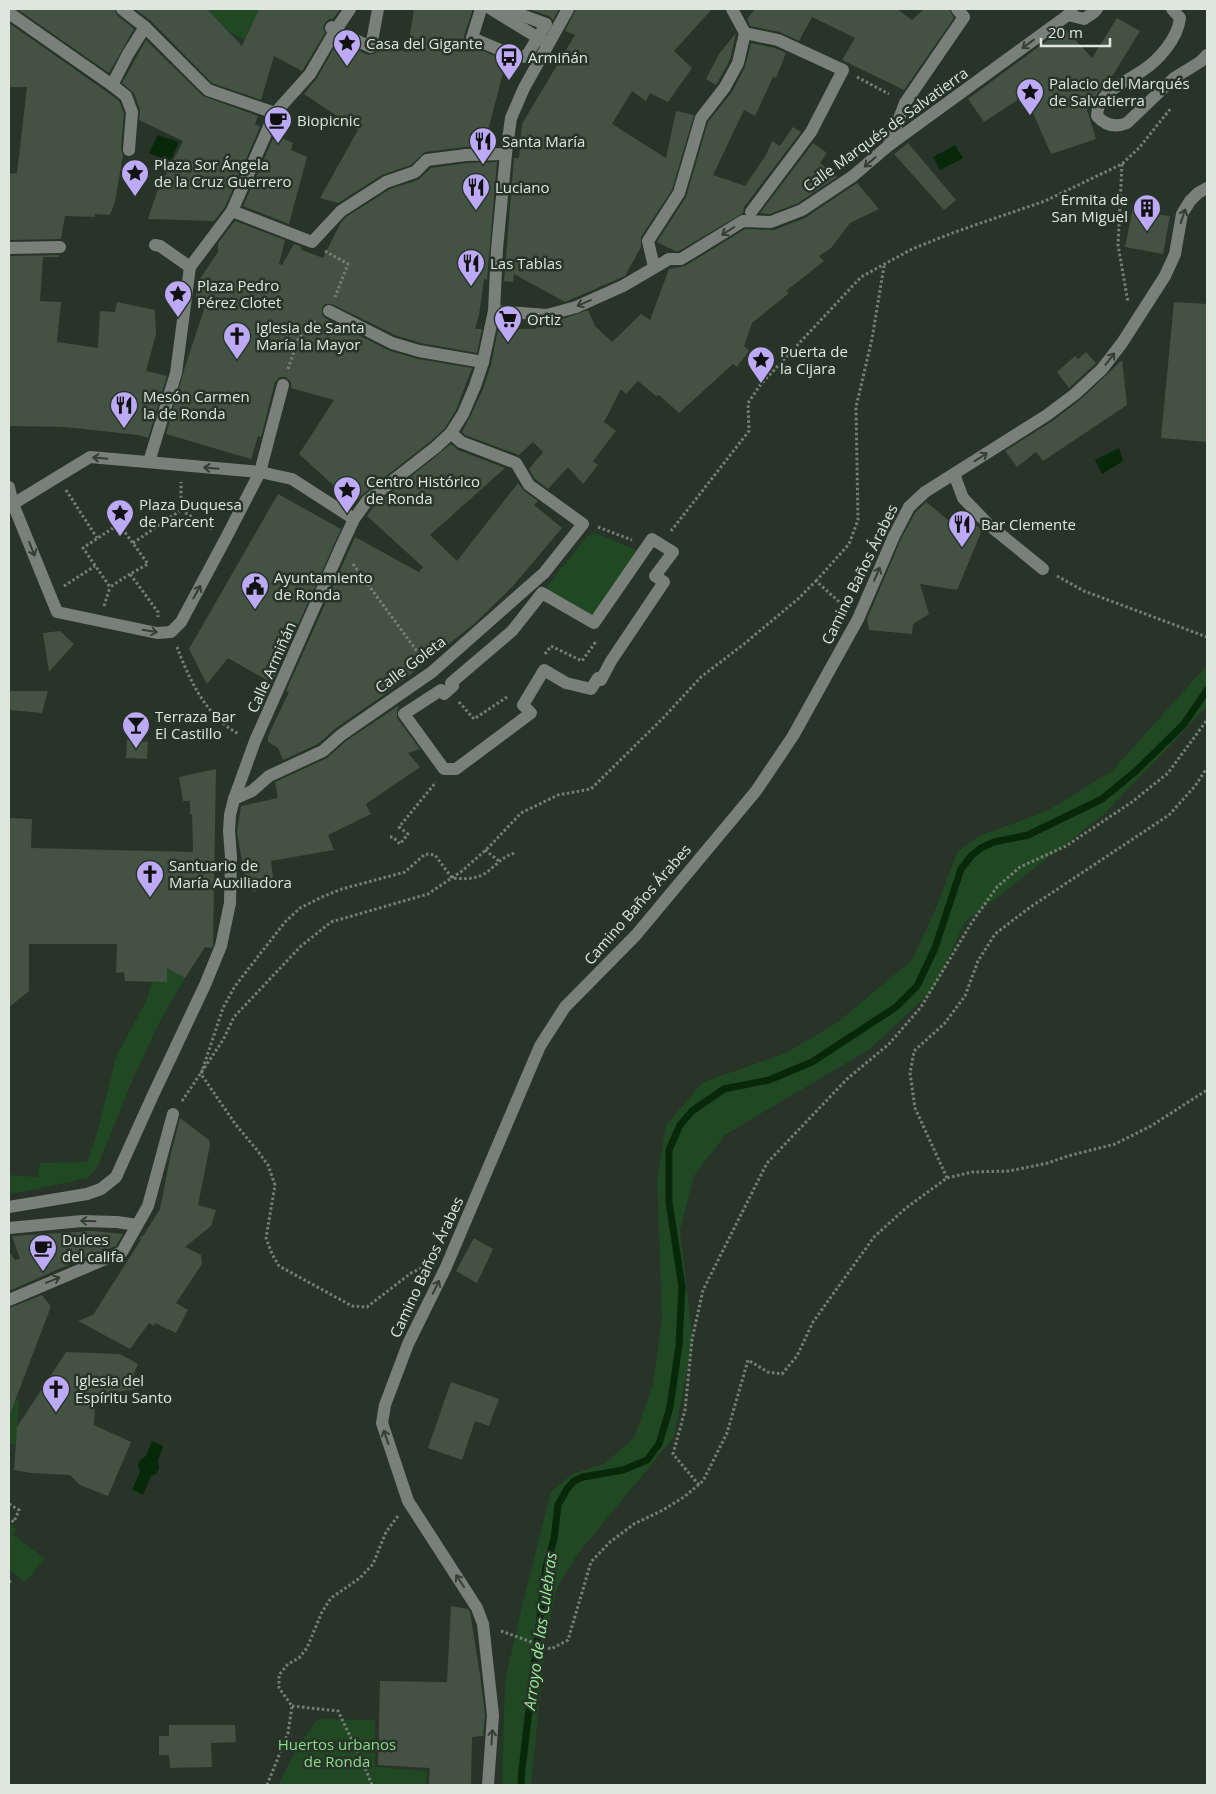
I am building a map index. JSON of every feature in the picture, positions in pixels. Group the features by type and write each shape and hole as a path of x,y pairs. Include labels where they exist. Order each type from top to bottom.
{"street":[{"path":"122,9 145,27 208,90 275,113"},
{"path":"342,9 331,28 371,47 378,9"},
{"path":"149,462 176,373 190,267 232,211 275,113 310,74 350,9"},
{"path":"481,9 472,38 515,56 526,57 544,41 546,24 505,9"},
{"path":"491,9 544,41"},
{"name":"Calle Armiñán","path":"9,1207 87,1194 101,1189 116,1177 205,985 221,946 230,903 231,857 229,831 234,799 255,742 341,547 354,519 367,501 452,433 463,414 484,362 494,311 497,249 511,118 544,41 568,9"},
{"path":"654,267 648,241 679,193 701,118 725,87 738,63 745,33 732,9"},
{"path":"888,146 905,103 964,16 957,9"},
{"path":"1070,12 1084,19 1097,9"},
{"path":"1172,9 1180,18 1180,26 1165,50 1143,70 1110,91 1098,104 1097,116 1107,124 1120,126 1127,123 1174,78 1200,62 1207,55"},
{"name":"Calle Marqués de Salvatierra","path":"494,311 547,315 576,306 623,286 669,259 681,259 743,222 771,222 802,210 853,176 888,146 1070,12"},
{"path":"9,13 126,96 132,112 129,150"},
{"path":"112,85 145,27"},
{"path":"745,33 778,40 843,70 811,132 750,212"},
{"path":"232,211 312,242 341,211 386,182 415,172 428,160 466,155 506,154"},
{"name":"Camino Baños Árabes","path":"488,1785 493,1715 483,1624 477,1608 408,1501 382,1423 385,1405 408,1344 446,1267 540,1046 565,1007 636,935 756,791 793,736 858,619 894,536 909,507 925,492 1046,415 1074,394 1102,369 1122,343 1165,276 1174,254 1182,214 1186,207 1198,193 1207,188"},
{"path":"155,246 160,246 190,267"},
{"path":"9,248 60,247"},
{"path":"329,311 392,343 419,351 484,362"},
{"path":"9,487 13,504 57,612 157,632 171,632 181,622 260,472 283,385"},
{"path":"452,433 461,442 482,452 516,463 529,485 583,524"},
{"path":"13,504 90,457 260,472 292,479 354,519"},
{"path":"954,474 963,498 989,525 1043,569"},
{"name":"Calle Goleta","path":"234,799 252,791 269,776 323,751 341,734 432,672 544,573 583,524"},
{"path":"652,538 673,552 655,576 664,582 611,661 601,680 598,678 590,688 566,683 544,670 523,705 531,712 456,769 444,769 404,714 441,690 444,694 449,690 453,686 451,683 512,631 542,593 594,624 646,546 652,538"},
{"path":"9,1300 122,1252 148,1206 173,1114"},
{"path":"9,1228 82,1221 117,1222 136,1225"}],"path":[{"path":"843,70 905,103"},
{"path":"661,544 749,431 748,403 761,384 861,277 912,249 1045,201 1122,164 1139,148 1174,104"},
{"path":"1122,164 1118,245 1125,291"},
{"path":"312,242 348,264 329,311"},
{"path":"173,1114 223,1040 234,1017 302,946 331,922 428,894 452,878 485,850 521,813 558,795 591,789 663,718 701,676 744,644 799,598 849,544 858,520 856,407 872,339 884,265"},
{"path":"283,385 299,337 304,332"},
{"path":"181,510 182,465"},
{"path":"58,477 98,538"},
{"path":"181,510 227,536"},
{"path":"133,543 181,510"},
{"path":"119,524 133,543 148,564 110,587 83,548 119,524"},
{"path":"583,524 598,526 646,546"},
{"path":"341,547 432,672"},
{"path":"50,594 95,566"},
{"path":"1043,569 1084,591 1207,637"},
{"path":"130,574 158,612 157,632"},
{"path":"816,581 858,619"},
{"path":"171,632 186,669 204,702 216,717 236,732 255,742"},
{"path":"449,690 474,719 513,692"},
{"path":"699,1485 673,1454 685,1410 692,1340 704,1290 766,1163 848,1079 889,1044 921,1007 972,922 997,887 1020,867 1066,846 1132,802 1168,773 1207,720"},
{"path":"947,1178 915,1108 910,1073 914,1051 944,1024 965,996 978,961 995,934 1029,908 1169,815 1195,786 1207,768"},
{"path":"390,837 393,837 400,844 408,834 399,827 436,782"},
{"path":"485,850 499,861"},
{"path":"200,1074 212,1036 227,1000 251,965 285,922 300,908 342,889 405,872 425,854 435,856 452,878 470,879 486,873 508,854 516,853"},
{"path":"200,1074 236,1125 268,1165 275,1185 266,1238 272,1254 280,1266 352,1306 367,1307 421,1267 435,1264 446,1267"},
{"path":"522,1639 551,1649 568,1640 592,1562 610,1542 634,1524 684,1497 703,1481 727,1433 748,1360 768,1372 782,1374 797,1356 813,1322 874,1236 906,1208 947,1178 972,1172 1009,1171 1048,1164 1068,1156 1115,1144 1151,1126 1207,1090"},
{"path":"267,1785 288,1732 292,1706 279,1688 279,1675 288,1664 298,1658 307,1648 322,1612 331,1598 360,1578 373,1564 386,1532 408,1501"},
{"path":"9,1504 19,1510 14,1522 9,1519"},
{"path":"292,1706 338,1711 372,1785"}],"green space":[{"path":"207,9 259,9 245,40 228,31"},
{"path":"596,533 642,553 594,623 542,593 587,536"},
{"path":"1207,665 1207,707 1102,816 965,922 933,990 870,1049 725,1135 694,1176 680,1230 693,1341 674,1437 577,1555 557,1588 546,1639 531,1785 502,1785 505,1681 551,1492 572,1474 604,1464 634,1438 653,1384 662,1318 657,1178 666,1125 703,1082 786,1053 838,1022 912,960 937,906 957,852 979,836 1047,811 1112,771"},
{"path":"167,968 185,978 159,1023 133,1079 97,1168 88,1178 9,1193 9,1175 38,1177 40,1163 87,1162 98,1130 116,1057 146,1001 152,982 167,982"},
{"path":"9,1399 19,1401 16,1445 11,1444 9,1447"},
{"path":"9,1524 17,1529 13,1534 45,1559 25,1582 9,1570"},
{"name":"Huertos urbanos de Ronda","path":"318,1719 375,1720 375,1767 427,1771 426,1785 278,1785 297,1748"}],"shaded area":[{"path":"158,135 179,142 170,162 149,153"},
{"path":"955,145 963,158 940,170 933,157"},
{"path":"1119,448 1123,461 1102,474 1095,460"},
{"path":"152,1441 163,1446 158,1460 159,1469 156,1474 151,1476 143,1495 132,1490 140,1472 138,1465 140,1460 146,1456"}],"building":[{"path":"17,9 114,9 117,15 134,29 109,73"},
{"path":"135,9 207,9 242,46 259,9 340,9 333,19 329,19 325,23 323,27 325,33 302,71 274,56 261,100 212,83 151,21"},
{"path":"473,9 464,36 465,43 506,61 484,146 425,152 411,165 382,175 338,203 320,198 358,130 304,94 317,78 338,41 368,55 376,53 380,44 407,52 414,10"},
{"path":"528,9 559,9 553,20 549,16"},
{"path":"576,9 712,9 674,51 692,68 668,102 650,93 646,101 632,91 612,124 666,158 676,111 694,115 672,190 641,237 641,247 625,276 565,302 514,274 513,282 504,281 514,158 519,158 522,124 575,35 565,31"},
{"path":"755,9 897,9 912,20 924,9 949,9 954,18 904,90 842,60 855,38 812,17 799,41 780,32 750,26 747,19"},
{"path":"1117,18 1140,31 1113,75 1101,88 1087,110 1096,139 1051,154 1025,95 984,122 968,99 1064,28 1092,58"},
{"path":"9,23 119,101 124,113 121,149 123,155 115,202 110,215 95,214 95,217 65,216 61,239 9,240 9,174 17,173 27,87 9,87"},
{"path":"736,33 730,60 716,85 706,79 719,54"},
{"path":"146,40 203,96 258,116 255,124 260,127 225,207 214,221 148,219 157,192 183,141 139,120 140,110 134,93 122,83"},
{"path":"751,43 775,48 786,53 776,78 773,77 755,116 744,110 713,175 745,186 766,155 772,141 780,146 793,127 801,132 744,207 743,213 679,251 675,251 657,242 686,197 708,122 732,92 745,67"},
{"path":"275,134 293,143 291,150 307,157 289,224 243,206"},
{"path":"813,143 827,153 820,163 837,177 798,203 770,214 760,213"},
{"path":"908,143 956,200 944,210 894,154"},
{"path":"497,162 487,280 484,279 475,329 482,329 477,353 421,343 395,335 332,304 325,304 322,308 322,315 325,318 390,351 418,359 472,368 456,410 445,428 431,441 362,495 354,504 299,454 334,400 291,388 291,382 286,377 280,377 275,382 261,437 258,436 251,459 166,434 207,300 196,297 199,280 218,252 218,243 235,221 285,240 279,264 282,265 294,244 300,246 302,250 323,258 340,224 346,217 390,189 418,180 431,168 467,163"},
{"path":"857,183 879,209 850,223 831,248 819,256 824,261 786,291 789,293 752,323 744,346 749,351 737,367 733,364 679,413 659,395 656,396 638,381 626,394 621,389 604,422 616,431 593,461 598,465 583,484 568,467 548,489 535,479 529,469 543,452 533,442 519,455 465,435 462,432 483,389 491,365 498,329 534,329 588,310 595,326 612,342 641,314 650,320 669,269 685,266 745,229 774,230 805,218"},
{"name":"Ermita de San Miguel","path":"1133,207 1155,211 1155,214 1170,216 1163,254 1125,247"},
{"path":"59,255 59,257 43,257 40,301 61,302 57,342 98,348 100,311 115,312 117,302 155,310 156,334 146,371 167,376 148,438 138,435 65,427 9,426 10,256"},
{"path":"1174,302 1207,304 1207,442 1161,438"},
{"path":"1086,352 1096,363 1069,388 1057,372 1075,356 1078,359"},
{"path":"1122,360 1127,405 1043,461 1036,452 1017,467 1005,451 1051,422 1080,400"},
{"path":"451,444 458,450 505,468 430,535 457,561 518,483 524,491 538,501 534,505 562,528 513,586 474,624 388,692 336,728 318,744 283,760 278,748 268,742 268,736 289,692 286,691 355,537 419,572 423,567 367,516 373,507"},
{"name":"Ayuntamiento de Ronda","path":"278,494 341,529 272,683 228,658 207,684 189,649"},
{"path":"926,502 954,525 960,513 982,530 957,590 920,584 929,614 913,624 912,634 869,630 867,619 901,539 915,513"},
{"path":"60,631 74,644 49,672 43,633"},
{"path":"9,691 48,691 42,713 9,710"},
{"path":"398,706 397,718 420,749 408,753 420,767 366,804 371,814 328,835 334,850 271,861 273,877 254,892 250,884 246,884 237,832 241,806 278,798 275,782 327,758 346,741"},
{"path":"127,740 148,742 147,759 126,758"},
{"path":"216,769 212,948 205,947 185,978 167,968 167,982 125,981 124,972 116,973 117,944 29,944 29,991 9,1007 9,818 32,819 31,848 193,852 190,801 183,801 179,777"},
{"path":"180,1118 209,1140 210,1145 198,1205 216,1210 211,1226 185,1247 201,1255 202,1264 176,1303 188,1310 176,1333 155,1323 154,1326 149,1323 130,1349 78,1321 93,1315 142,1238 139,1239 143,1236 160,1209"},
{"path":"92,1231 123,1234 116,1246 9,1291 9,1252 15,1260 20,1259 12,1236"},
{"path":"474,1238 493,1249 477,1283 456,1271"},
{"path":"42,1295 50,1305 50,1309 10,1414 9,1308"},
{"name":"Iglesia del Espíritu Santo","path":"66,1352 120,1354 138,1364 134,1373 137,1389 96,1395 94,1425 131,1442 108,1496 80,1485 70,1475 14,1470 17,1427"},
{"path":"451,1382 499,1399 489,1426 475,1421 462,1460 428,1448"},
{"path":"451,1606 468,1609 470,1612 485,1715 483,1736 472,1737 471,1785 429,1785 430,1768 378,1765 380,1681 447,1682"},
{"path":"169,1725 235,1725 236,1742 211,1743 212,1767 170,1768 169,1755 159,1755 159,1736 169,1736"}],"waterway":[{"name":"Arroyo de las Culebras","path":"521,1785 546,1567 554,1539 558,1505 574,1481 583,1477 623,1470 647,1460 659,1444 670,1407 679,1345 682,1287 669,1202 669,1150 680,1125 692,1111 724,1089 769,1080 812,1062 896,1007 917,986 935,948 961,869 972,855 994,842 1028,835 1102,799 1136,771 1184,724 1207,690"}],"place":[{"name":"Casa del Gigante","path":"347,67"},
{"name":"Armiñán","path":"509,81"},
{"name":"Palacio del Marqués de Salvatierra","path":"1030,116"},
{"name":"Biopicnic","path":"278,144"},
{"name":"Santa María","path":"483,165"},
{"name":"Plaza Sor Ángela de la Cruz Guerrero","path":"135,197"},
{"name":"Luciano","path":"476,211"},
{"name":"Ermita de San Miguel","path":"1147,232"},
{"name":"Las Tablas","path":"471,287"},
{"name":"Plaza Pedro Pérez Clotet","path":"178,318"},
{"name":"Ortiz","path":"508,343"},
{"name":"Iglesia de Santa María la Mayor","path":"237,360"},
{"name":"Puerta de la Cijara","path":"761,384"},
{"name":"Mesón Carmen la de Ronda","path":"124,429"},
{"name":"Centro Histórico de Ronda","path":"347,514"},
{"name":"Plaza Duquesa de Parcent","path":"120,537"},
{"name":"Bar Clemente","path":"962,548"},
{"name":"Ayuntamiento de Ronda","path":"255,610"},
{"name":"Terraza Bar El Castillo","path":"136,749"},
{"name":"Santuario de María Auxiliadora","path":"150,898"},
{"name":"Dulces del califa","path":"43,1272"},
{"name":"Iglesia del Espíritu Santo","path":"56,1413"}]}
